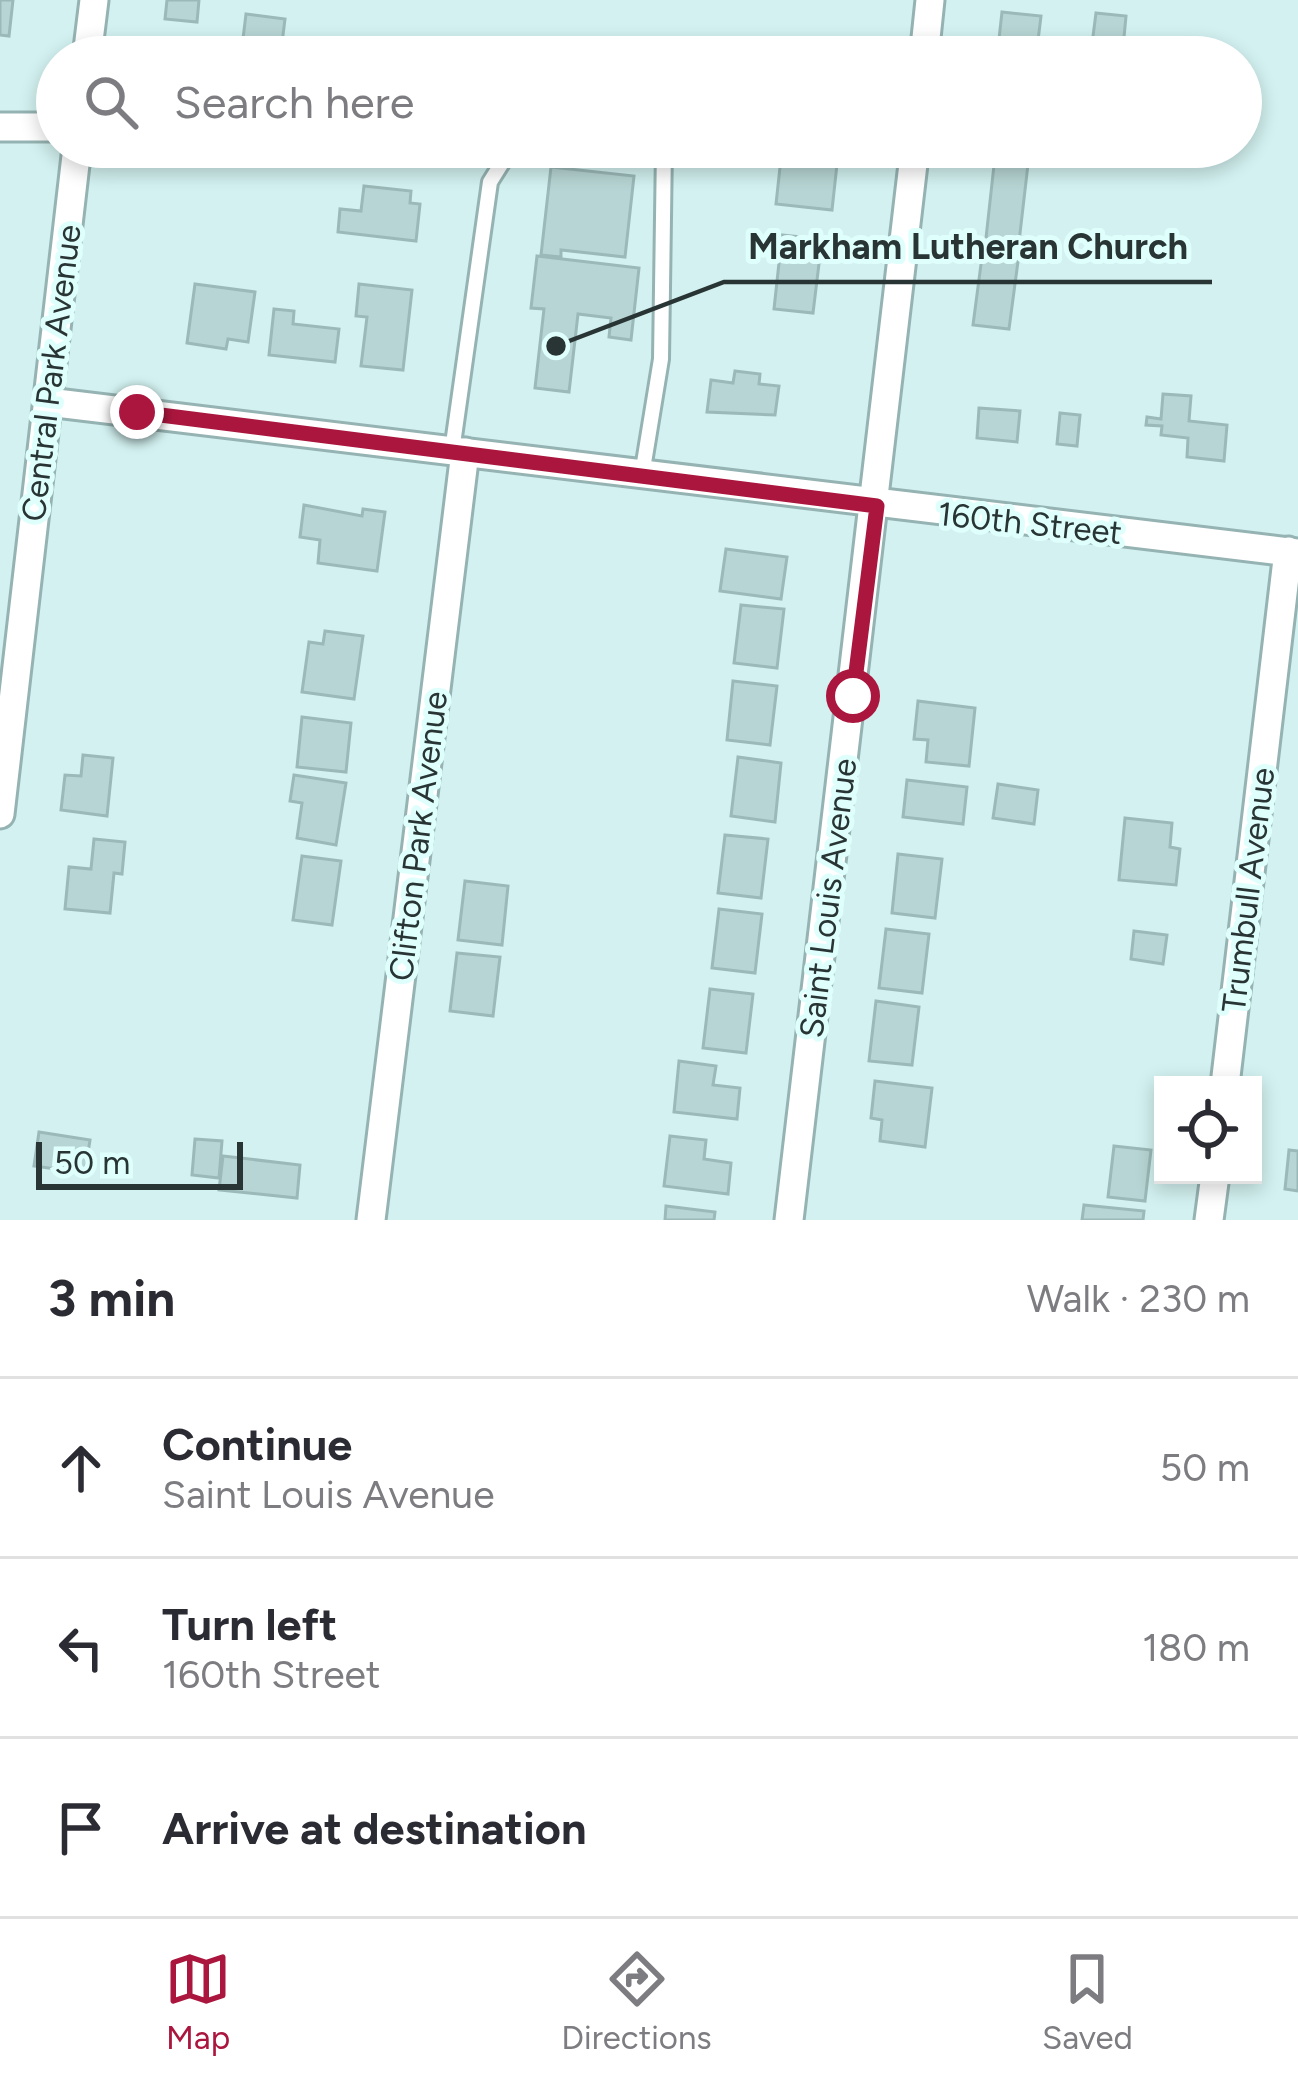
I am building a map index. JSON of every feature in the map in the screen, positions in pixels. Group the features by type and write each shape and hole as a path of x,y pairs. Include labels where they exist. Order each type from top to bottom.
{"street":[{"path":"90,36 94,0"},
{"path":"926,36 930,0"},
{"path":"0,127 36,127"},
{"name":"Central Park Avenue","path":"0,814 75,168"},
{"name":"Saint Louis Avenue","path":"789,1220 877,506 913,168"},
{"name":"160th Street","path":"47,402 877,506 1293,552"},
{"name":"Clifton Park Avenue","path":"371,1220 459,451"},
{"name":"Trumbull Avenue","path":"1226,1076 1293,552"},
{"path":"1209,1220 1214,1184"}],"lane":[{"path":"459,451 490,182 499,168"},
{"path":"641,475 661,358 664,168"}],"building":[{"path":"0,0 13,0 9,36 0,35"},
{"path":"167,0 199,0 197,22 165,19"},
{"path":"1002,12 1041,16 1039,36 999,36"},
{"path":"1096,13 1126,16 1124,36 1093,36"},
{"path":"246,14 285,19 283,36 243,36"},
{"path":"551,168 634,176 625,257 561,250 561,257 541,255"},
{"path":"780,168 837,168 832,210 776,204"},
{"path":"994,168 1028,168 1019,242 986,238"},
{"path":"364,186 411,191 410,203 420,204 416,241 338,232 340,209 361,211"},
{"path":"782,235 822,239 813,313 774,309"},
{"path":"983,249 1019,254 1009,329 973,325"},
{"path":"537,256 639,268 631,340 609,337 611,318 578,314 569,392 535,388 544,309 531,308"},
{"path":"195,284 255,292 248,342 228,339 226,349 187,343"},
{"path":"359,284 412,290 403,370 361,366 367,317 356,316"},
{"path":"274,309 294,311 293,324 339,329 335,362 269,355"},
{"path":"735,371 760,374 759,384 779,386 775,415 707,412 711,380 733,383"},
{"path":"1163,394 1191,396 1189,421 1227,425 1224,461 1187,457 1188,438 1161,435 1162,426 1146,425 1147,417 1161,419"},
{"path":"979,408 1020,411 1017,442 977,438"},
{"path":"1060,413 1080,415 1077,446 1057,444"},
{"path":"304,505 362,516 363,509 385,512 377,571 318,563 320,540 300,537"},
{"path":"726,549 787,557 781,599 720,591"},
{"path":"741,605 784,609 777,668 734,663"},
{"path":"325,631 363,636 354,699 302,692 309,642 323,644"},
{"path":"733,681 777,686 770,745 727,740"},
{"path":"918,701 975,708 969,766 926,762 928,740 914,739"},
{"path":"302,717 351,723 346,772 297,767"},
{"path":"83,755 113,758 107,816 61,810 65,775 81,776"},
{"path":"738,757 781,763 775,822 731,816"},
{"path":"294,775 346,783 336,845 297,838 302,803 290,801"},
{"path":"907,780 967,787 963,824 903,817"},
{"path":"998,784 1038,790 1034,824 993,818"},
{"path":"1125,818 1172,823 1170,847 1180,849 1176,885 1119,880"},
{"path":"725,835 768,839 761,898 718,893"},
{"path":"94,839 125,842 122,874 114,873 110,913 65,909 69,867 91,869"},
{"path":"898,854 942,859 935,918 892,913"},
{"path":"302,856 341,861 332,925 293,920"},
{"path":"465,881 508,886 502,945 458,940"},
{"path":"719,909 762,914 755,973 712,968"},
{"path":"886,929 929,934 922,993 879,988"},
{"path":"1134,931 1167,935 1163,964 1131,959"},
{"path":"457,953 500,957 493,1016 450,1011"},
{"path":"710,989 753,994 746,1053 703,1048"},
{"path":"876,1001 919,1007 912,1065 869,1061"},
{"path":"679,1061 716,1066 713,1085 740,1088 737,1119 674,1112"},
{"path":"875,1081 932,1088 925,1147 880,1141 882,1120 871,1118"},
{"path":"39,1132 90,1140 85,1173 34,1166"},
{"path":"670,1136 706,1140 704,1159 731,1163 728,1194 664,1186"},
{"path":"195,1139 222,1141 219,1178 192,1175"},
{"path":"1114,1146 1151,1150 1145,1201 1108,1197"},
{"path":"1289,1150 1298,1151 1298,1191 1285,1189"},
{"path":"223,1156 300,1165 297,1198 219,1190"},
{"path":"1084,1205 1144,1211 1143,1220 1082,1220"},
{"path":"666,1206 715,1212 714,1220 665,1220"}],"place":[{"name":"Markham Lutheran Church","path":"556,346"}],"route":[{"path":"137,412 877,506 853,696"}]}
